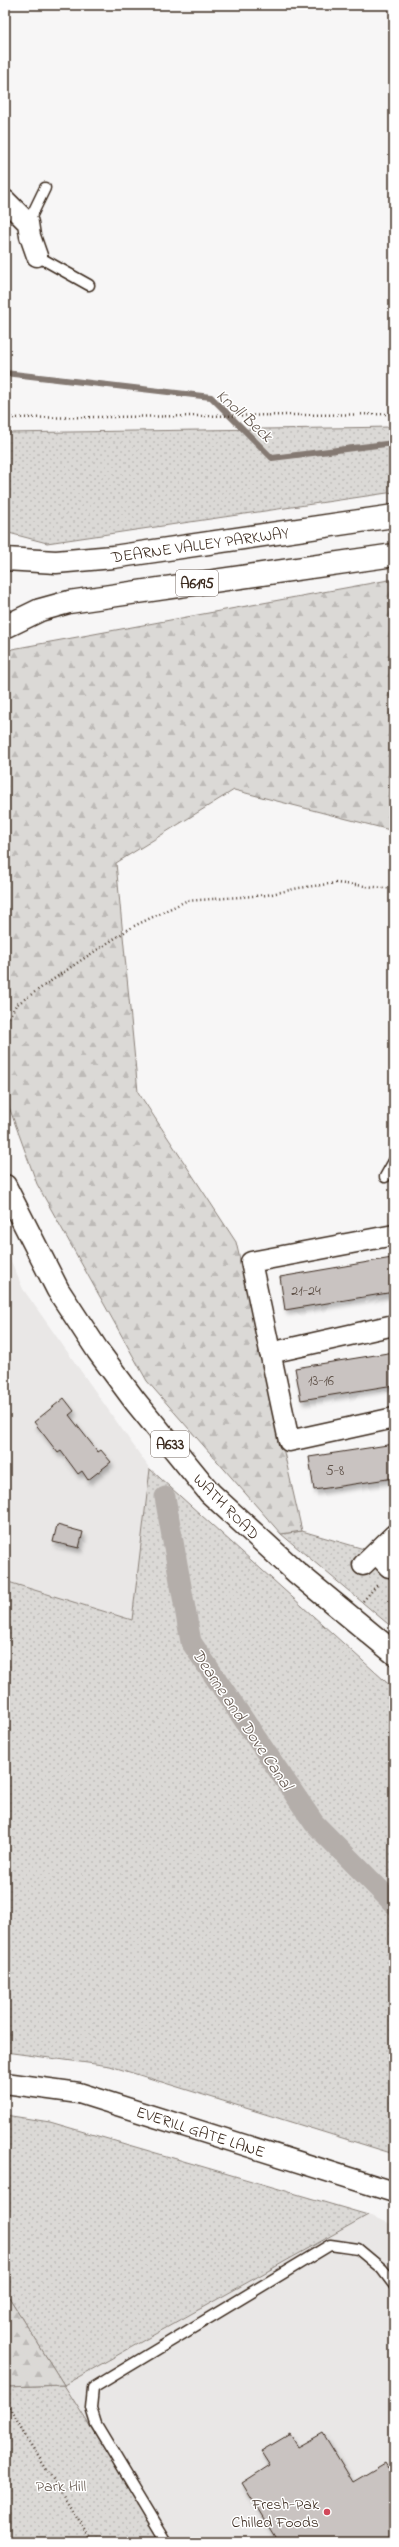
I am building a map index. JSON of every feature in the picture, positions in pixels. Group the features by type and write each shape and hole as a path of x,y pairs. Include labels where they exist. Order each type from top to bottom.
{"main road":[{"name":"DEARNE VALLEY PARKWAY","path":"5,559 56,562 113,557 394,516"},
{"name":"A6195","path":"5,627 40,610 69,602 394,555"},
{"name":"WATH ROAD","path":"5,1186 58,1290 98,1351 135,1401 210,1493 296,1572 394,1653"}],"street":[{"path":"5,200 28,223 33,249 37,256"},
{"path":"394,1235 251,1262 288,1441 394,1418"},
{"path":"270,1353 394,1325"},
{"path":"389,1567 369,1559 394,1535"},
{"name":"EVERILL GATE LANE","path":"5,2083 79,2092 394,2192"}],"lane":[{"path":"28,223 45,188"},
{"path":"37,256 89,285"},
{"path":"385,1177 394,1161"},
{"path":"167,2542 96,2424 91,2408 93,2388 330,2245 358,2249 382,2269 394,2285"}],"path":[{"path":"5,418 394,414"},
{"path":"5,1024 16,1005 67,970 132,926 186,901 267,895 299,888 336,883 394,889"},
{"path":"349,1616 377,1585 389,1567"},
{"path":"5,2400 31,2445 94,2542"}],"shaded area":[{"path":"5,1247 23,1289 150,1469 132,1620 5,1581"},
{"path":"368,2215 394,2225 394,2542 163,2542 64,2385"}],"green space":[{"path":"394,427 394,492 47,543 5,532 5,433"},
{"path":"394,579 394,831 234,790 116,863 138,1092 236,1242 302,1531 281,1534 147,1381 37,1184 5,1096 5,656 12,649"},
{"path":"150,1469 394,1689 394,2154 110,2066 5,2052 5,1581 132,1620"},
{"path":"394,1520 394,1629 281,1534 302,1531 364,1549"},
{"path":"5,2115 50,2122 368,2215 64,2385 5,2291"},
{"path":"5,2291 64,2385 5,2387"},
{"name":"Park Hill","path":"64,2385 163,2542 5,2542 5,2387"}],"building":[{"path":"392,1258 394,1292 285,1310 280,1277"},
{"path":"394,1352 394,1385 301,1400 295,1368"},
{"path":"64,1398 74,1411 69,1415 98,1452 101,1450 111,1462 88,1480 82,1471 78,1474 61,1451 58,1453 34,1422"},
{"path":"394,1444 394,1478 314,1490 309,1457"},
{"path":"57,1525 83,1532 79,1548 53,1542"},
{"name":"Fresh-Pak Chilled Foods","path":"323,2433 353,2482 385,2463 394,2478 394,2542 278,2542 242,2483 270,2465 261,2451 290,2434 298,2447"}],"waterway":[{"name":"Knoll Beck","path":"5,373 211,397 272,458 394,443"},
{"name":"Dearne and Dove Canal","path":"165,1497 191,1642 314,1823 394,1904"}],"place":[{"name":"Fresh-Pak Chilled Foods","path":"327,2512"}]}
